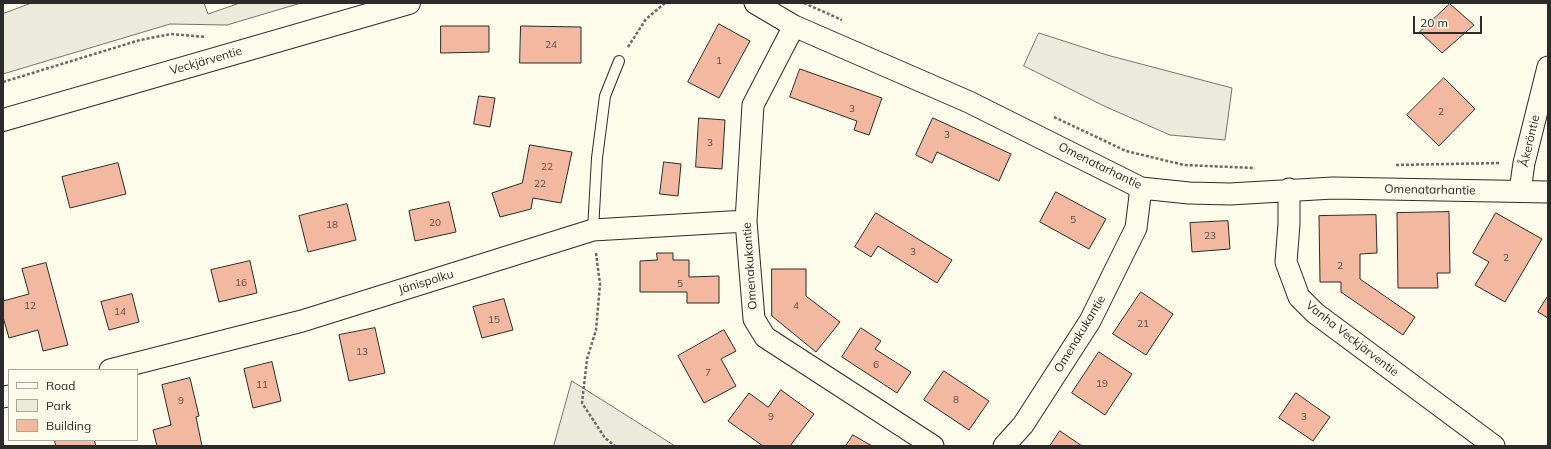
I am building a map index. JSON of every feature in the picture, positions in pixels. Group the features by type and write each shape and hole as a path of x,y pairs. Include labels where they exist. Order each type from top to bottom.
{"street":[{"name":"Omenatarhantie","path":"755,3 794,26 969,102 1141,188 1189,193 1230,194 1333,188 1548,192"},
{"name":"Veckjärventie","path":"3,120 401,4"},
{"name":"Omenakukantie","path":"794,26 753,105 746,221 754,319 765,336 933,446"},
{"name":"Åkeröntie","path":"1520,191 1524,163 1548,67"},
{"name":"Omenakukantie","path":"1004,446 1023,425 1090,321 1136,228 1141,188"},
{"name":"Vanha Veckjärventie","path":"1289,190 1289,224 1286,262 1299,297 1315,312 1494,446"},
{"name":"Jänispolku","path":"114,369 302,321 593,230 746,221"}],"lane":[{"path":"593,230 597,158 605,96 618,61"}],"path":[{"path":"618,61 646,19 665,3"},
{"path":"804,3 847,23"},
{"path":"3,82 140,40 172,34 212,36"},
{"path":"1048,114 1126,150 1184,165 1261,169"},
{"path":"1394,165 1524,163"},
{"path":"593,230 600,284 596,330 588,359 582,402 605,438 614,446"}],"green space":[{"path":"32,3 204,3 208,14 240,3 301,3 227,25 170,24 3,74 3,14"},
{"path":"572,381 675,446 554,446"}],"shaded area":[{"path":"1039,33 1107,55 1232,88 1225,140 1170,135 1104,106 1024,66"}],"building":[{"path":"1450,4 1474,25 1442,53 1420,32"},
{"path":"719,24 750,41 719,98 688,82"},
{"path":"441,26 489,26 489,52 441,53"},
{"path":"521,26 581,27 581,63 520,63"},
{"path":"800,69 882,98 869,135 854,130 857,121 790,97"},
{"path":"1444,78 1475,109 1439,146 1407,115"},
{"path":"479,96 495,98 490,127 474,124"},
{"path":"699,118 725,120 722,169 696,167"},
{"path":"933,118 1011,154 999,181 937,152 932,163 916,155"},
{"path":"530,145 572,152 561,203 533,198 531,209 500,217 492,193 522,183"},
{"path":"664,162 681,164 678,196 660,194"},
{"path":"118,163 126,194 70,208 62,177"},
{"path":"1056,192 1106,219 1089,249 1040,222"},
{"path":"449,202 456,232 415,241 409,211"},
{"path":"347,204 356,240 308,252 299,216"},
{"path":"1449,212 1450,273 1437,273 1438,288 1398,288 1397,213"},
{"path":"876,213 952,260 937,283 878,246 871,257 855,247"},
{"path":"1496,213 1542,239 1505,302 1475,285 1489,262 1473,253"},
{"path":"1376,215 1377,253 1360,254 1360,279 1415,317 1403,335 1341,292 1341,282 1320,282 1319,216"},
{"path":"1228,221 1230,249 1192,252 1190,223"},
{"path":"657,253 673,253 673,260 689,260 689,277 719,276 719,303 687,303 687,292 640,292 640,261 657,260"},
{"path":"250,261 257,293 219,302 211,270"},
{"path":"46,263 68,345 43,351 38,330 9,338 3,317 3,301 29,294 22,269"},
{"path":"772,269 806,269 806,296 840,322 816,352 772,316"},
{"path":"1141,292 1173,314 1146,355 1113,334"},
{"path":"132,294 139,322 109,330 101,302"},
{"path":"1548,296 1548,318 1538,312"},
{"path":"504,299 513,330 482,338 473,307"},
{"path":"375,328 385,373 349,381 339,335"},
{"path":"861,328 881,341 875,349 911,372 897,393 842,357"},
{"path":"724,330 736,351 721,359 736,386 704,403 678,356"},
{"path":"1099,352 1132,374 1105,415 1072,393"},
{"path":"272,362 281,401 253,408 244,369"},
{"path":"944,371 989,401 969,430 924,400"},
{"path":"190,378 199,416 196,417 202,446 157,446 153,430 171,425 162,385"},
{"path":"781,390 814,414 790,446 763,446 728,421 749,393 768,407"},
{"path":"1296,393 1330,417 1313,441 1279,418"},
{"path":"1060,431 1082,446 1050,446"},
{"path":"853,435 872,446 846,446"},
{"path":"55,441 94,441 96,446 56,446"}]}
